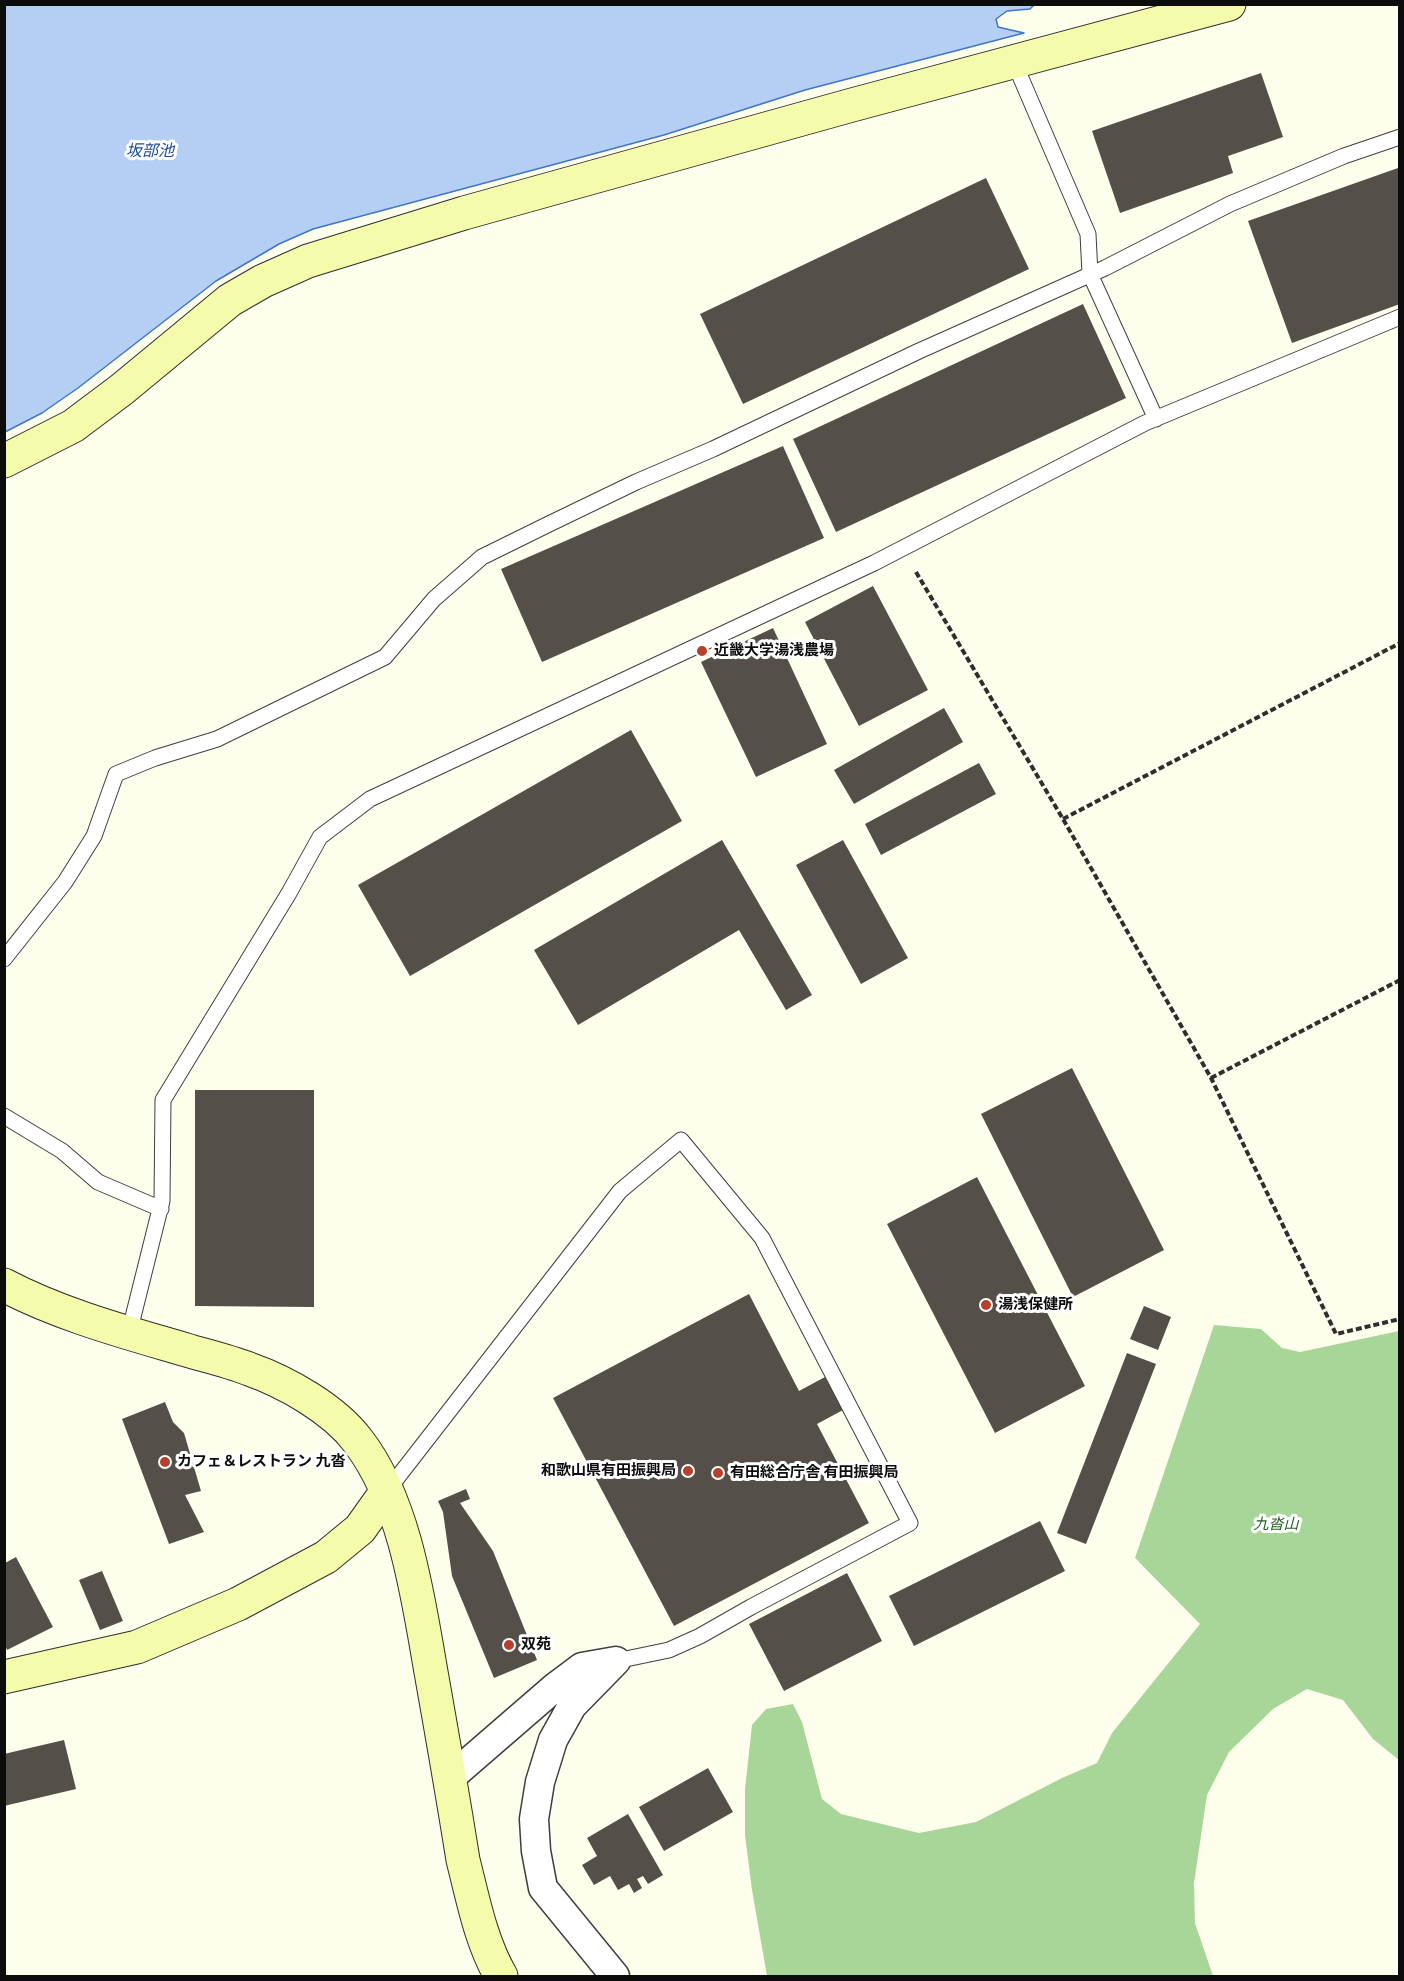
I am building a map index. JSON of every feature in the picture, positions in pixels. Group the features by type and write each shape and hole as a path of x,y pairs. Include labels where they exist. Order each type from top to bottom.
{"street":[{"path":"4,461 73,426 122,390 230,300 263,281 308,261 465,213 1229,4"},
{"path":"14,1293 129,1333 249,1369 310,1400 335,1417 356,1438 373,1462 387,1491 415,1580 463,1860 486,1942 501,1977"},
{"path":"4,1677 137,1647 238,1604 326,1557 360,1529 387,1491"},
{"path":"450,1778 554,1688 582,1668 616,1661"},
{"path":"615,1977 543,1888 536,1851 534,1820 540,1782 554,1740 572,1706 616,1661"}],"lane":[{"path":"1014,62 1088,234 1090,274 1156,419"},
{"path":"4,959 65,882 94,836 116,774 155,758 217,738 385,657 434,599 482,557 636,482 713,449 919,351 1090,274 1230,204 1344,156 1400,137"},
{"path":"129,1333 161,1209 163,1100 289,893 320,837 370,799 902,548 1156,419 1400,317"},
{"path":"4,1116 62,1151 98,1182 161,1209"},
{"path":"387,1491 620,1191 681,1140 762,1238 910,1522 700,1636 669,1650 616,1661"}],"path":[{"path":"902,548 1063,819 1211,1078 1336,1334 1400,1319"},
{"path":"1063,819 1400,643"},
{"path":"1211,1078 1400,980"}],"green space":[{"name":"九沓山","path":"1214,1325 1261,1329 1282,1348 1300,1352 1399,1331 1399,1760 1373,1739 1343,1700 1307,1689 1273,1709 1229,1752 1207,1795 1194,1883 1195,1923 1213,1976 767,1976 745,1835 745,1789 752,1725 766,1709 793,1704 802,1722 822,1799 841,1814 919,1833 976,1822 1062,1778 1097,1763 1112,1733 1200,1624 1135,1558"}],"water":[{"name":"坂部池","path":"5,4 1034,5 1030,9 1007,11 996,19 998,27 1024,33 805,90 664,135 313,229 279,244 216,281 78,388 42,413 5,432"}],"building":[{"path":"1261,73 1283,137 1228,156 1233,173 1120,213 1092,131"},
{"path":"1398,168 1400,304 1292,343 1248,221"},
{"path":"986,178 1029,269 743,404 700,314"},
{"path":"1083,304 1126,398 836,532 793,439"},
{"path":"783,446 824,538 542,662 501,569"},
{"path":"873,586 928,690 859,726 805,622"},
{"path":"773,628 827,744 756,777 701,662"},
{"path":"944,708 963,742 854,804 834,770"},
{"path":"631,730 682,821 410,976 358,885"},
{"path":"979,763 996,794 881,855 865,824"},
{"path":"722,840 812,995 786,1010 739,930 578,1025 534,950"},
{"path":"843,840 908,958 861,984 796,865"},
{"path":"1072,1068 1164,1250 1073,1297 981,1114"},
{"path":"195,1090 314,1090 314,1307 195,1306"},
{"name":"湯浅保健所","path":"977,1177 1085,1386 995,1433 887,1224"},
{"name":"有田総合庁舎 有田振興局","path":"749,1294 799,1391 825,1377 843,1410 817,1424 869,1523 674,1626 553,1398"},
{"path":"1144,1306 1171,1317 1158,1350 1130,1339"},
{"path":"1127,1353 1156,1364 1086,1544 1057,1533"},
{"name":"カフェ＆レストラン 九沓","path":"165,1402 173,1422 184,1433 201,1491 185,1495 204,1532 169,1544 122,1419"},
{"path":"466,1489 470,1499 460,1503 493,1551 537,1660 494,1678 452,1576 443,1512 438,1501"},
{"path":"1040,1521 1065,1571 914,1646 889,1596"},
{"path":"16,1557 53,1627 7,1650 5,1645 5,1563"},
{"path":"102,1571 123,1621 100,1630 79,1580"},
{"path":"847,1573 882,1641 784,1691 749,1624"},
{"path":"64,1740 76,1789 4,1806 4,1754"},
{"path":"708,1768 733,1812 664,1851 639,1807"},
{"path":"628,1814 663,1875 648,1884 643,1876 637,1879 642,1888 634,1893 629,1884 618,1890 610,1876 594,1885 582,1865 597,1856 587,1838"}],"place":[{"name":"近畿大学湯浅農場","path":"702,651"},
{"name":"湯浅保健所","path":"986,1305"},
{"name":"カフェ＆レストラン 九沓","path":"165,1462"},
{"name":"和歌山県有田振興局","path":"688,1471"},
{"name":"有田総合庁舎 有田振興局","path":"718,1473"},
{"name":"双苑","path":"509,1645"}]}
